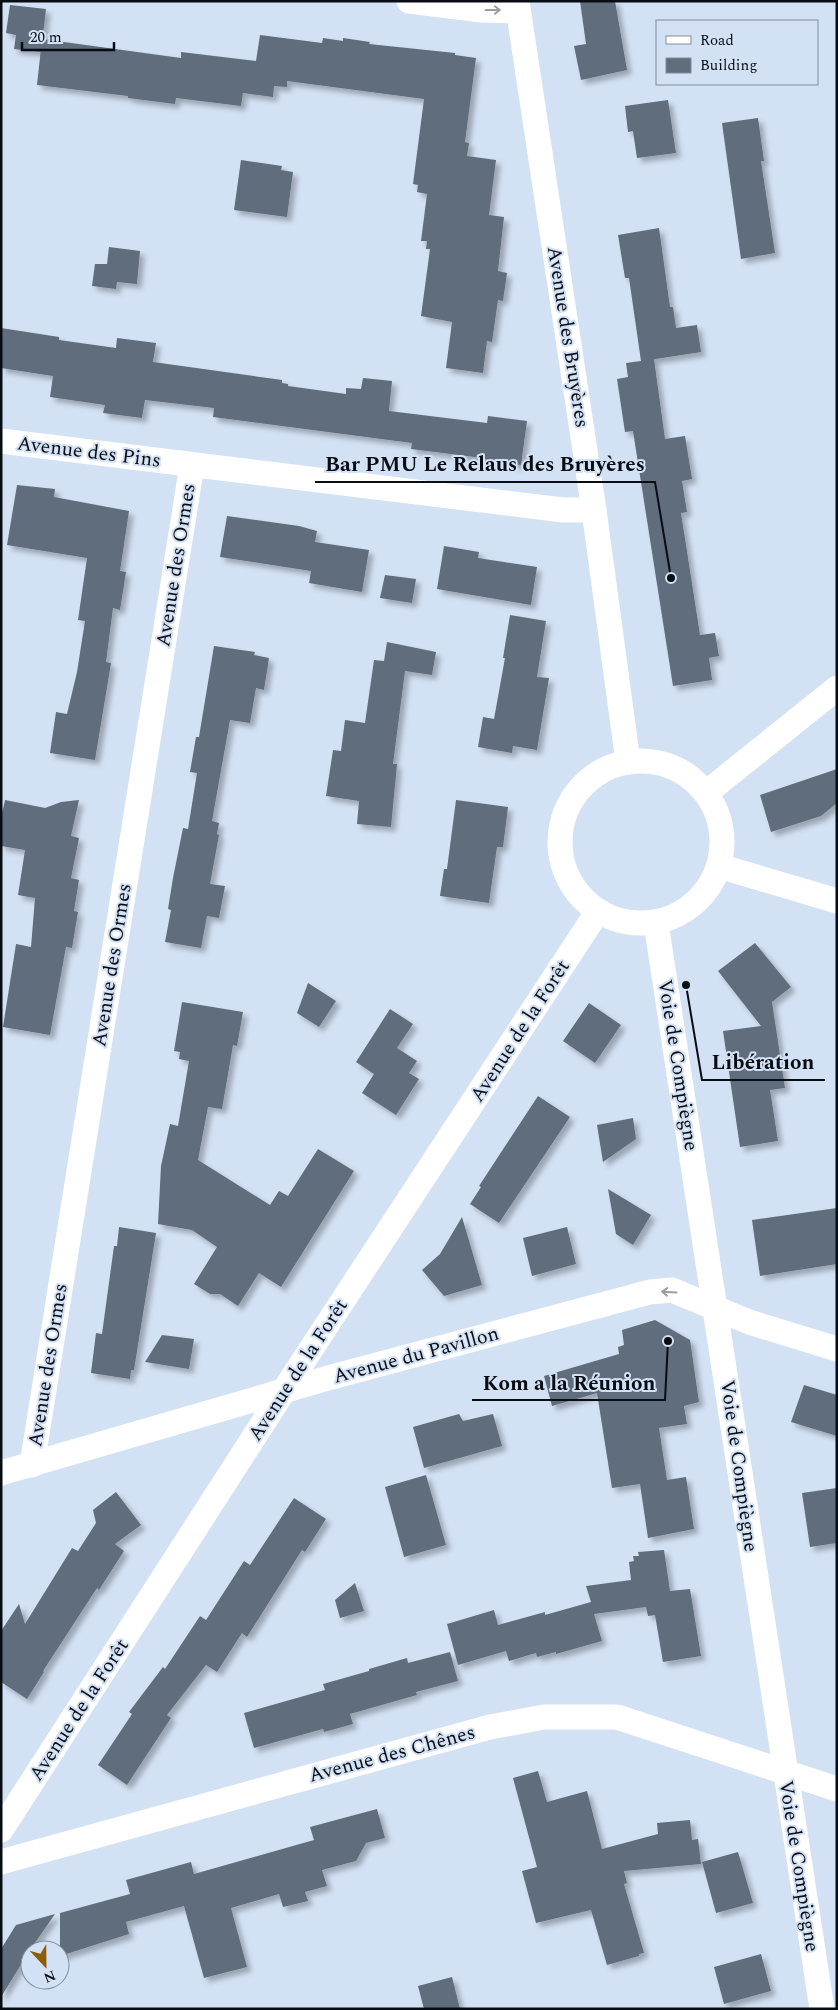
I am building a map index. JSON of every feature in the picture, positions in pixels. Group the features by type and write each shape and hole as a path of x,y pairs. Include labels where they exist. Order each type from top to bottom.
{"street":[{"path":"409,1 482,10 517,6"},
{"name":"Avenue des Bruyères","path":"517,6 594,510 628,762"},
{"name":"Avenue des Pins","path":"1,441 563,510 594,510"},
{"name":"Avenue des Ormes","path":"32,1465 192,465"},
{"path":"706,793 837,688"},
{"path":"650,761 671,766 691,777 706,793 718,815 723,840 719,866 710,886 696,903 677,916 656,922 636,923 616,920 598,911 579,895 566,874 560,851 561,826 570,803 584,784 604,769 628,762 650,761"},
{"path":"719,866 837,901"},
{"name":"Avenue de la Forêt","path":"1,1830 283,1392 598,911"},
{"name":"Voie de Compiègne","path":"656,922 784,1772 822,2009"},
{"name":"Avenue du Pavillon","path":"1,1474 328,1378 650,1292 672,1290 749,1322 837,1349"},
{"name":"Avenue des Chênes","path":"1,1862 490,1727 544,1717 617,1717 837,1789"}],"building":[{"path":"580,1 615,1 627,70 581,80 574,46 586,44"},
{"path":"10,5 46,9 41,52 14,49 16,35 6,33"},
{"path":"260,35 322,43 323,38 343,41 343,38 370,42 369,44 455,53 455,55 476,58 465,142 469,143 467,156 496,160 489,215 504,217 498,271 507,273 503,301 498,300 492,342 487,341 483,373 446,368 452,322 421,316 430,249 426,249 427,241 421,241 427,194 417,192 418,185 413,184 424,99 287,81 287,87 274,86 273,97 243,93 241,106 176,98 175,104 128,98 128,96 37,85 42,39 181,58 181,52 256,61"},
{"path":"668,100 676,153 637,158 633,131 628,132 625,106"},
{"path":"758,118 764,161 761,161 775,253 741,259 722,123"},
{"path":"241,160 282,166 281,170 293,172 287,217 234,210"},
{"path":"659,228 670,307 673,307 676,328 697,325 701,352 654,359 665,439 685,436 692,479 682,481 687,512 681,513 700,635 715,633 719,656 709,658 712,680 673,686 633,431 625,432 617,379 628,377 626,363 641,361 629,278 625,278 618,235"},
{"path":"109,247 140,251 137,284 117,282 116,289 92,286 95,264 107,264"},
{"path":"1,328 59,337 59,340 116,348 117,338 156,343 153,362 282,380 282,383 288,384 288,386 346,394 346,388 361,389 363,378 392,381 389,411 487,423 488,416 527,421 521,465 411,449 412,443 213,417 214,408 145,400 142,418 103,413 105,405 50,397 53,376 1,368"},
{"path":"17,485 55,489 54,497 129,511 120,571 126,572 120,610 113,608 106,662 111,663 95,760 50,753 56,712 67,714 77,672 85,621 78,620 87,558 7,545"},
{"path":"227,516 299,526 317,531 315,542 369,550 362,592 309,583 311,571 220,557"},
{"path":"444,546 479,552 478,558 537,567 531,605 437,589"},
{"path":"385,575 416,579 412,603 380,598"},
{"path":"510,615 546,621 537,677 549,678 537,750 513,746 512,753 478,747 483,717 494,719 505,658 503,658"},
{"path":"387,642 436,652 432,675 405,671 393,764 397,764 391,827 357,824 359,801 326,796 333,750 341,751 345,720 365,723 374,660 384,661"},
{"path":"214,646 255,652 254,655 269,658 264,690 256,688 250,723 230,720 212,821 219,823 217,834 219,835 210,884 225,886 219,918 207,916 201,948 165,942 171,910 168,909 183,828 188,829 197,773 190,772 196,737 199,737"},
{"path":"837,769 837,803 821,816 771,832 760,795"},
{"path":"5,800 45,808 61,802 79,800 71,836 79,838 71,878 79,880 74,911 78,912 72,948 66,947 50,1035 3,1027 16,944 31,947 35,898 18,895 25,850 1,846 1,818"},
{"path":"456,800 508,807 503,847 497,847 489,903 440,896 444,869 447,869"},
{"path":"755,943 791,987 772,1002 785,1088 770,1090 778,1141 740,1147 723,1031 761,1026 718,971"},
{"path":"308,983 336,1001 319,1027 297,1013"},
{"path":"182,1002 243,1012 237,1046 233,1045 222,1109 208,1107 198,1160 270,1205 279,1191 288,1196 318,1149 354,1171 281,1287 259,1273 238,1306 220,1294 210,1294 194,1284 217,1247 192,1230 158,1224 161,1166 170,1124 178,1126 189,1061 179,1059 180,1052 174,1051"},
{"path":"589,1003 621,1025 595,1063 563,1041"},
{"path":"390,1009 413,1024 397,1048 417,1061 409,1073 419,1079 396,1115 362,1093 374,1074 356,1062"},
{"path":"538,1096 570,1117 499,1223 470,1204 481,1187 479,1186"},
{"path":"633,1118 636,1139 603,1162 597,1125"},
{"path":"608,1189 651,1215 633,1245 616,1234"},
{"path":"837,1208 837,1264 760,1276 752,1220"},
{"path":"462,1217 482,1285 444,1296 422,1270 440,1254"},
{"path":"119,1227 156,1233 134,1370 131,1370 130,1379 91,1373 96,1333 102,1334 114,1246 117,1246"},
{"path":"567,1227 576,1264 532,1276 523,1238"},
{"path":"655,1320 690,1340 699,1402 684,1406 687,1424 659,1428 667,1480 686,1477 694,1529 648,1538 640,1484 612,1488 597,1393 552,1406 544,1376 619,1354 618,1347 624,1345 622,1330"},
{"path":"162,1335 194,1339 189,1369 145,1362"},
{"path":"804,1385 837,1395 837,1436 791,1422"},
{"path":"459,1414 463,1421 493,1414 502,1446 424,1468 413,1427"},
{"path":"426,1475 446,1545 404,1557 385,1487"},
{"path":"837,1488 837,1543 810,1547 802,1493"},
{"path":"116,1492 141,1525 115,1544 124,1551 99,1590 97,1588 27,1699 1,1682 1,1631 19,1604 25,1624 72,1548 78,1551 96,1523 93,1510"},
{"path":"294,1498 326,1519 305,1552 302,1550 247,1637 242,1633 217,1672 206,1665 167,1715 171,1718 127,1785 98,1765 132,1714 129,1712 163,1667 165,1669 200,1616 206,1620 244,1561 250,1565"},
{"path":"664,1550 670,1591 690,1589 701,1656 663,1662 655,1615 648,1616 646,1607 594,1614 602,1641 556,1654 556,1652 537,1657 536,1653 509,1661 506,1651 458,1665 447,1624 494,1610 498,1625 545,1612 545,1615 591,1602 586,1586 631,1580 629,1562 634,1561 633,1556 639,1556 638,1552"},
{"path":"355,1583 364,1611 340,1618 335,1600"},
{"path":"450,1652 458,1681 416,1692 417,1695 350,1714 353,1724 324,1732 323,1729 254,1748 244,1713 325,1690 323,1684 369,1671 369,1669 407,1658 408,1663"},
{"path":"538,1771 547,1802 587,1791 602,1849 658,1834 657,1823 690,1820 692,1840 698,1839 701,1864 624,1871 627,1883 624,1884 644,1953 639,1954 639,1956 607,1965 591,1910 536,1923 522,1871 537,1867 513,1778"},
{"path":"377,1809 385,1838 366,1843 356,1861 322,1870 327,1886 305,1892 308,1901 283,1907 279,1894 231,1908 247,1967 204,1978 184,1906 126,1922 129,1934 70,1953 70,1940 60,1940 60,1913 130,1894 126,1880 191,1862 194,1874 314,1840 310,1827"},
{"path":"738,1852 753,1903 716,1913 702,1862"},
{"path":"55,1914 37,1940 20,1940 20,1966 1,1997 1,1949 16,1925"},
{"path":"761,1954 771,1991 724,2004 714,1967"},
{"path":"452,1977 460,2009 424,2009 418,1986"}],"place":[{"name":"Bar PMU Le Relaus des Bruyères","path":"671,578"},
{"name":"Libération","path":"686,985"},
{"name":"Kom a la Réunion","path":"668,1341"}]}
